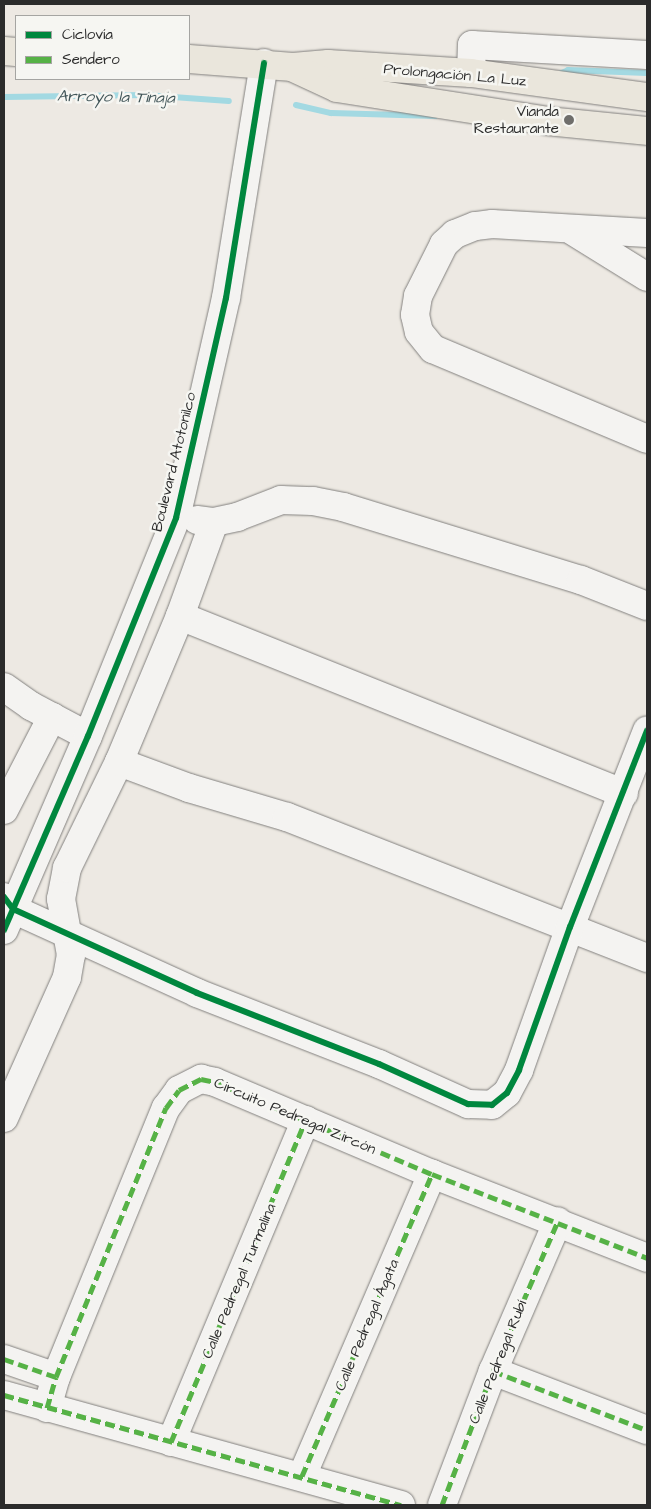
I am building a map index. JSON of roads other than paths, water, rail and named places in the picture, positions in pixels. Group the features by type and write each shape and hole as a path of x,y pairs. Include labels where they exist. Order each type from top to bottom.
{"main road":[{"name":"Prolongación La Luz","path":"190,59 264,63 293,67 328,64 471,73 647,97"},
{"name":"Prolongación La Luz","path":"293,67 337,88 547,121 647,131"}],"street":[{"path":"471,73 472,45 647,55"},
{"name":"Boulevard Atotonilco","path":"7,912 88,736 176,518 227,289 264,63"},
{"path":"647,233 573,231 492,224 455,234 436,257 418,296 416,315 419,332 433,349 470,367 647,439"},
{"path":"573,231 647,277"},
{"path":"176,518 214,522 237,517 281,500 320,502 581,580 647,606"},
{"path":"4,1118 66,977 71,955 61,899 67,868 119,762 180,616 214,522"},
{"path":"180,616 624,794"},
{"path":"4,687 52,717 88,736"},
{"path":"4,810 52,717"},
{"path":"7,912 68,934 197,993 370,1061 468,1104 481,1106 500,1101 519,1070 570,927 624,794 647,731"},
{"path":"119,762 189,788 287,817 647,958"},
{"name":"Circuito Pedregal Zircón","path":"47,1408 56,1377 166,1108 179,1090 201,1079 215,1082 432,1174 558,1221 647,1258"},
{"name":"Calle Pedregal Turmalina","path":"170,1442 306,1120"},
{"name":"Calle Pedregal Ágata","path":"302,1476 432,1174"},
{"name":"Calle Pedregal Rubí","path":"442,1505 493,1372 558,1221"},
{"path":"4,1359 56,1377"},
{"path":"493,1372 647,1430"},
{"path":"4,1395 170,1442 302,1476 401,1505"}],"waterway":[{"name":"Arroyo la Tinaja","path":"557,75 568,70 647,73"},
{"name":"Arroyo la Tinaja","path":"4,97 145,95 229,101"},
{"name":"Arroyo la Tinaja","path":"296,105 331,113 435,116"}],"place":[{"name":"Vianda Restaurante","path":"569,120"}]}
